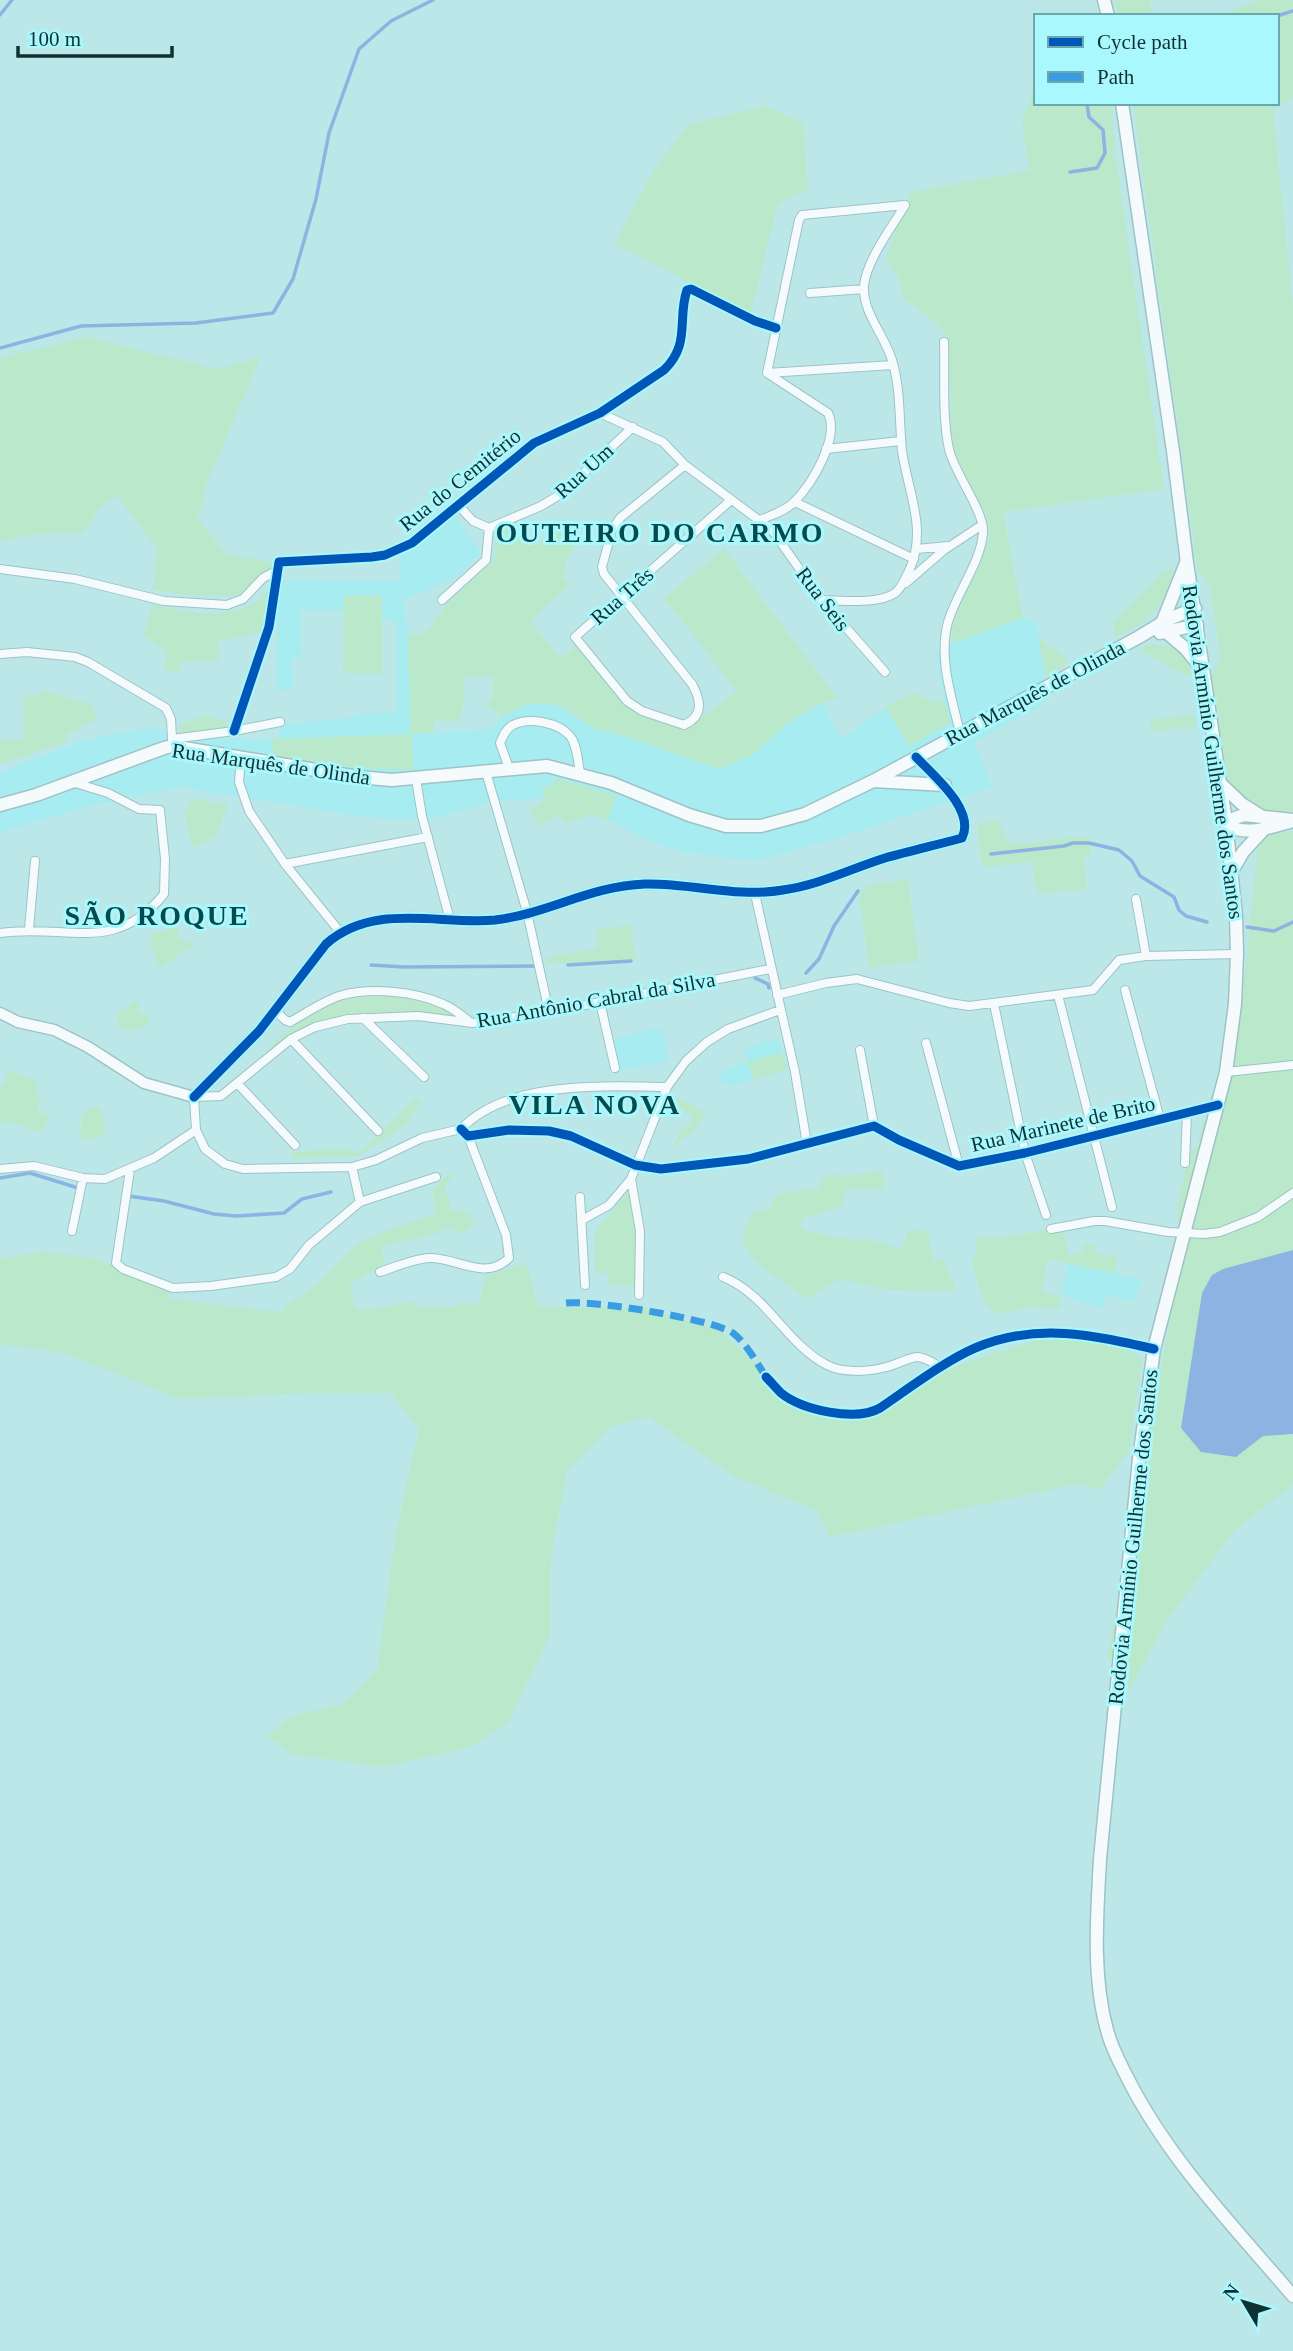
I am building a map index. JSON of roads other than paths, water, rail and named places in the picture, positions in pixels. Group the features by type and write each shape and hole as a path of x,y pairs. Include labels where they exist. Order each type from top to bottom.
{"main road":[{"name":"Rodovia Armínio Guilherme dos Santos","path":"1122,105 1173,451 1186,563 1227,826 1237,954 1235,1004 1226,1072 1154,1349 1139,1458 1100,1859 1097,1923 1099,1983 1111,2042 1134,2091 1154,2124 1212,2200 1293,2296"},
{"path":"1164,627 1186,563"},
{"path":"1164,627 1195,608"},
{"path":"1164,627 1197,625"},
{"path":"1164,627 1186,649 1205,674"},
{"name":"Rua Marquês de Olinda","path":"0,805 37,795 172,743 241,758 358,777 416,779 547,766 579,773 689,815 726,826 775,823 805,814 873,781 1164,627"},
{"path":"873,781 945,785"},
{"path":"1221,784 1263,822"},
{"path":"1227,826 1242,831 1263,822 1293,820"},
{"path":"1231,875 1242,852 1263,822"}],"street":[{"path":"767,373 799,220 807,214 905,205 880,247 864,289 869,309 893,365 901,441 917,514 915,559 898,590"},
{"name":"Rua do Cemitério","path":"276,571 279,562 385,555 412,543 534,443 600,413 626,397 672,362 679,347 687,290 691,289 755,321 776,328"},
{"path":"810,293 864,289"},
{"path":"944,342 949,450 982,525 981,545 953,608 944,638 946,665 960,733"},
{"path":"767,373 893,365"},
{"path":"760,520 795,502 826,449 831,433 828,413 767,373"},
{"path":"600,413 663,442 685,465 624,513 612,530 602,567 604,574 623,596"},
{"name":"Rua Um","path":"489,528 541,506 561,494 633,427"},
{"path":"826,449 901,441"},
{"name":"Rua Seis","path":"685,465 772,530 821,600 885,672"},
{"name":"Rua Três","path":"623,596 699,696 701,705 698,713 684,725 642,711 626,701 575,637 730,501"},
{"path":"795,502 915,559"},
{"path":"442,600 486,559 489,528 473,521 459,506"},
{"path":"821,600 880,599 894,594 951,546 982,525"},
{"path":"916,549 951,546"},
{"path":"0,569 75,579 154,599 227,605 243,599 263,578 276,571"},
{"path":"234,731 269,628 276,571"},
{"path":"0,654 27,652 75,657 88,662 161,704 171,719 172,743 280,722"},
{"path":"509,768 500,743 509,728 517,723 550,722 571,737 579,773"},
{"path":"860,1050 874,1126 748,1158 705,1165 661,1169 635,1165 571,1136 549,1131 509,1130 464,1132 422,1138 376,1160 352,1167 236,1168 210,1154 200,1142 196,1130 194,1097 259,1031 309,964 340,932 364,922 406,917 495,920 619,886 660,884 755,894 829,880 883,859 962,838 965,829 958,802 916,757"},
{"path":"241,758 239,782 249,811 285,864 340,932"},
{"path":"486,772 527,912 549,1012"},
{"path":"416,779 417,798 450,920"},
{"path":"0,933 29,929 84,934 108,932 140,917 164,894 165,859 160,810 141,809 108,793 72,782"},
{"path":"285,864 428,837"},
{"path":"29,929 35,861"},
{"path":"755,894 795,1072 807,1144"},
{"path":"1136,898 1146,956"},
{"path":"775,988 857,979 960,1005 994,1004 1093,990 1119,960 1146,956 1237,954"},
{"name":"Rua Antônio Cabral da Silva","path":"194,1097 217,1097 238,1084 291,1039 316,1027 348,1019 418,1016 473,1023 549,1012 771,969"},
{"path":"1125,990 1160,1119"},
{"path":"275,1010 290,1022 344,995 402,993 445,1005 473,1023"},
{"path":"1058,995 1112,1207"},
{"path":"600,1002 615,1068"},
{"path":"994,1004 1025,1153 1046,1215"},
{"path":"582,1220 609,1205 631,1179 667,1087 683,1065 707,1042 727,1029 780,1010"},
{"path":"0,1013 18,1022 45,1026 73,1039 144,1083 194,1097"},
{"path":"363,1018 424,1077"},
{"path":"291,1039 378,1131"},
{"path":"926,1044 959,1166"},
{"path":"1226,1072 1293,1065"},
{"path":"238,1084 295,1145"},
{"path":"464,1132 482,1111 517,1096 616,1087 667,1087"},
{"name":"Rua Marinete de Brito","path":"874,1126 959,1166 1025,1153 1219,1105"},
{"path":"1185,1163 1187,1113"},
{"path":"0,1169 34,1166 83,1178 105,1180 153,1158 196,1130"},
{"path":"380,1272 430,1258 476,1269 489,1269 509,1258 506,1235 464,1132"},
{"path":"352,1167 360,1202"},
{"path":"130,1170 115,1259 117,1265 173,1288 263,1280 284,1274 309,1245 360,1202 436,1177"},
{"path":"72,1231 83,1178"},
{"path":"631,1179 640,1231 639,1296"},
{"path":"1051,1229 1105,1221 1186,1233 1220,1232 1258,1217 1293,1196"},
{"path":"580,1197 585,1285"},
{"path":"723,1278 735,1282 748,1292 801,1345 826,1365 842,1370 874,1370 919,1357 942,1367"},
{"path":"766,1377 781,1393 793,1400 832,1412 867,1414 975,1348 1039,1332 1094,1336 1154,1349"}],"waterway":[{"path":"0,15 12,0"},
{"path":"0,348 81,326 196,323 273,313 293,279 316,199 329,133 359,49 391,21 433,0"},
{"path":"1279,15 1293,11"},
{"path":"1070,172 1097,168 1105,153 1103,130 1089,117 1087,105"},
{"path":"991,854 1073,843 1089,843 1119,850 1132,861 1140,876 1174,897 1179,910 1186,916 1207,922"},
{"path":"806,973 819,959 834,926 858,891"},
{"path":"1247,927 1274,931 1293,922"},
{"path":"568,965 631,961"},
{"path":"371,965 537,966"},
{"path":"755,978 768,984 769,988"},
{"path":"0,1178 30,1173 78,1188"},
{"path":"128,1196 236,1216 284,1213 302,1199 331,1192"}],"district":[{"name":"OUTEIRO DO CARMO","path":"660,532"},
{"name":"SÃO ROQUE","path":"157,915"},
{"name":"VILA NOVA","path":"595,1104"}]}
